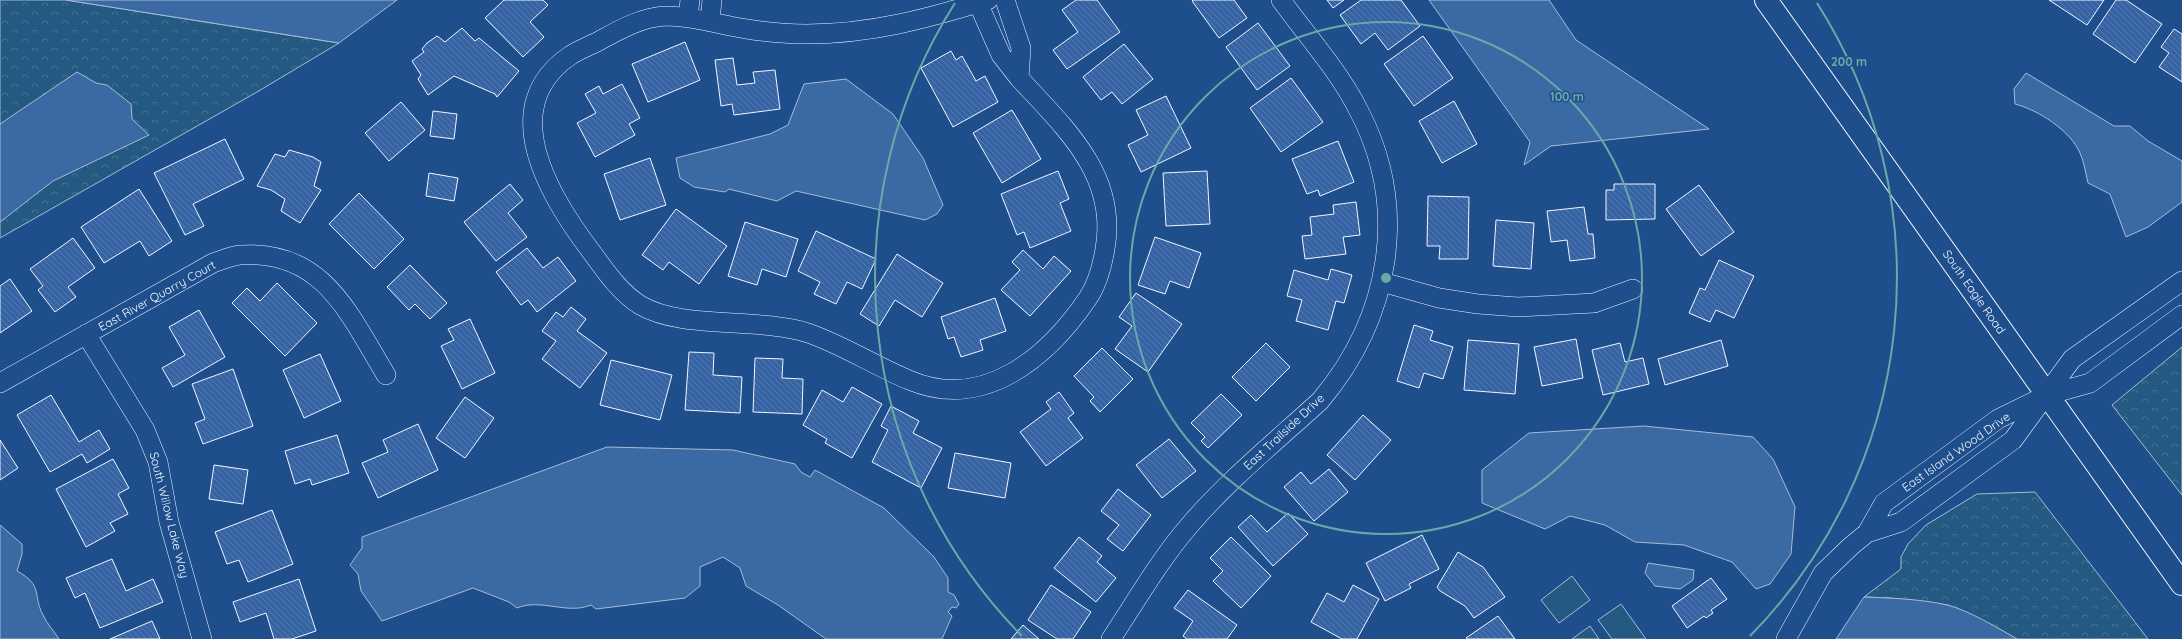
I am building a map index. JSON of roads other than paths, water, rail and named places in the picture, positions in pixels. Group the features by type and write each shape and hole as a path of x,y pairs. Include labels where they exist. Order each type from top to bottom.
{"highway":[{"name":"South Eagle Road","path":"1766,0 2182,584"}],"street":[{"path":"710,22 712,0"},
{"path":"1005,0 1021,48 1019,78"},
{"name":"East Trailside Drive","path":"1111,639 1164,559 1188,527 1215,498 1320,401 1333,386 1364,336 1382,282 1388,239 1385,194 1379,160 1359,111 1346,88 1280,0"},
{"path":"983,1 1001,55 1019,78 1072,136 1094,168 1105,202 1108,234 1102,270 1093,289 1075,317 1037,356 1016,372 993,383 968,389 945,389 912,382 809,333 784,327 673,317 641,306 618,287 579,235 542,171 534,149 532,127 536,104 544,85 555,69 571,55 638,21 689,9 710,22 779,32 844,33 916,22 983,1"},
{"name":"East River Quarry Court","path":"0,383 213,263 238,255 268,255 300,265 327,284 340,301 386,375"},
{"path":"2047,394 2072,359 2182,281"},
{"path":"1382,282 1439,298 1478,304 1518,307 1594,303 1633,289"},
{"path":"2047,394 2090,383 2182,315"},
{"name":"South Willow Lake Way","path":"86,334 145,430 158,462 169,522 202,639"},
{"name":"East Island Wood Drive","path":"1867,533 1884,503 1998,419 2047,394"},
{"name":"East Island Wood Drive","path":"1786,639 1823,573 1851,546 1867,533 1901,522 2013,440 2047,394"}]}
